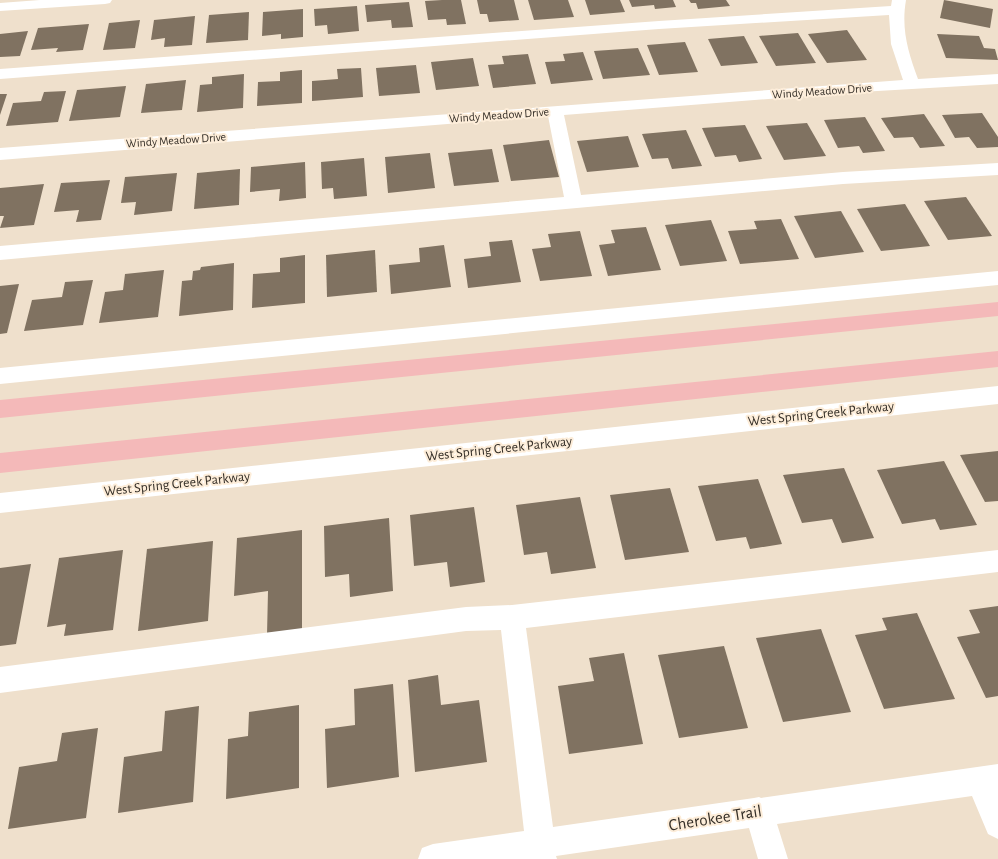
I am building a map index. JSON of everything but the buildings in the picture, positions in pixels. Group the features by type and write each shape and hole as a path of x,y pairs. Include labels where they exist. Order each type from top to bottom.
{"main road":[{"path":"0,409 998,309"},
{"path":"0,463 998,359"}],"street":[{"path":"0,7 105,0"},
{"path":"0,74 644,26 898,5 895,33 899,49 913,85"},
{"name":"Windy Meadow Drive","path":"0,154 843,88 998,79"},
{"path":"555,111 574,202"},
{"path":"0,253 843,178 998,169"},
{"path":"0,376 998,278"},
{"name":"West Spring Creek Parkway","path":"0,503 998,395"},
{"path":"0,680 466,619 512,616 998,561"},
{"path":"512,616 541,851"},
{"path":"989,779 998,824"},
{"name":"Cherokee Trail","path":"433,859 541,851 759,811 989,779"},
{"path":"759,811 773,859"}]}
